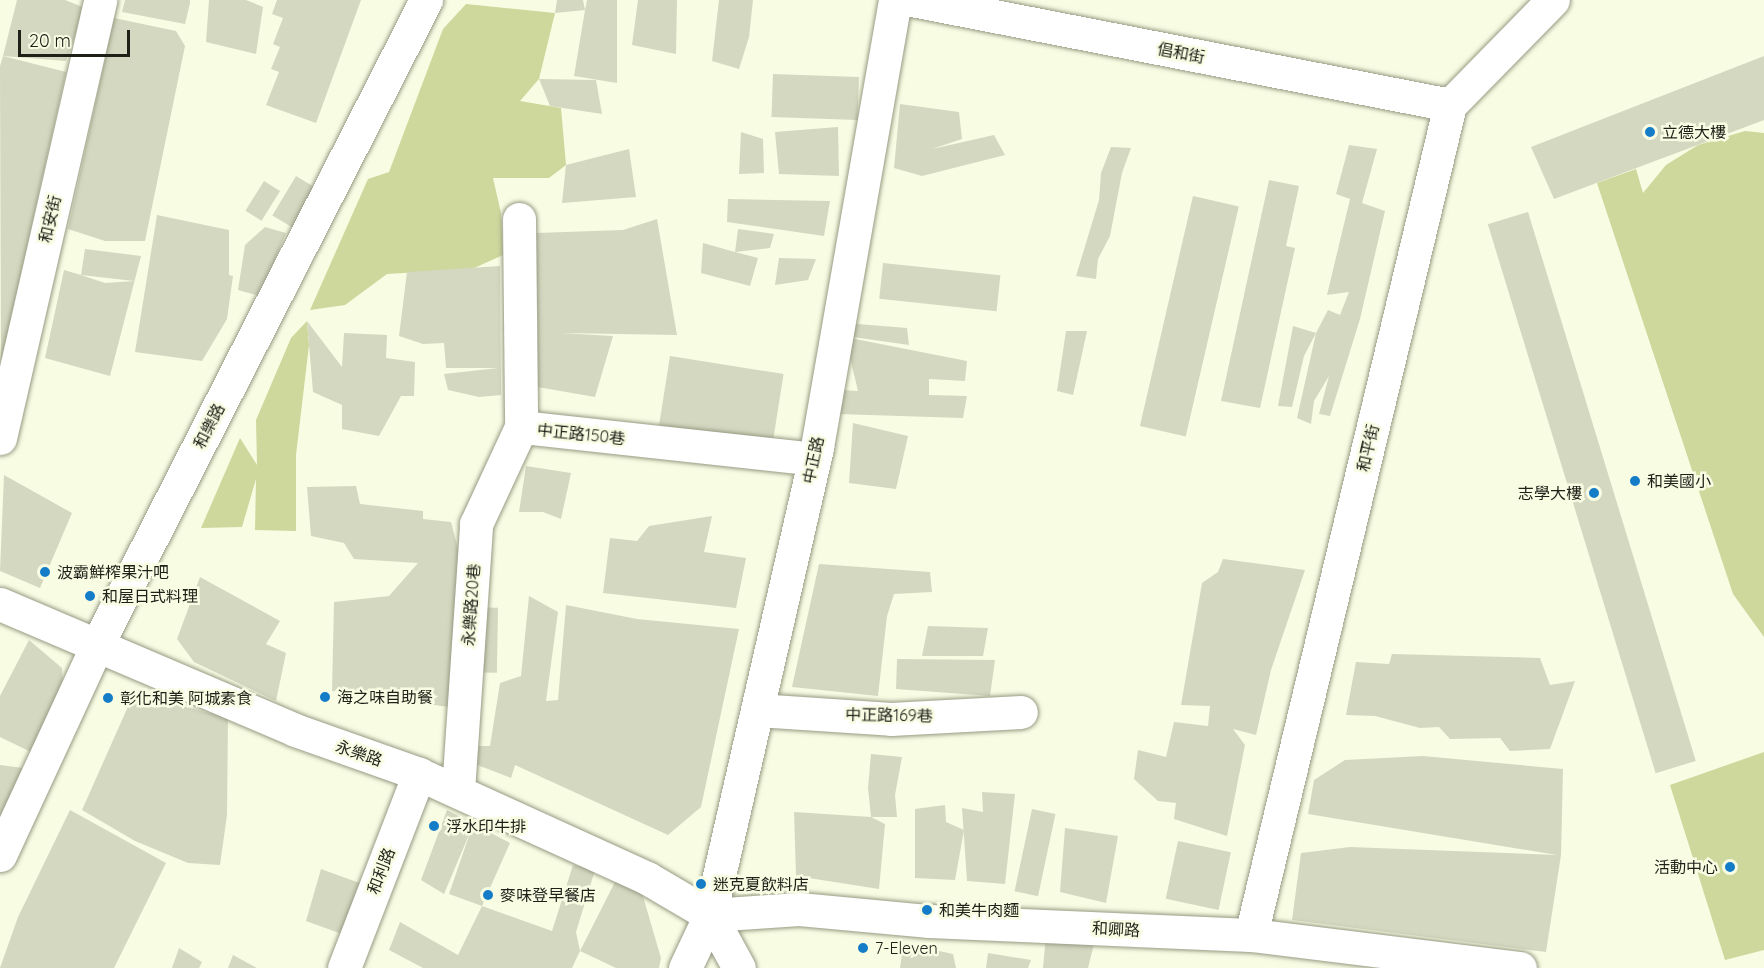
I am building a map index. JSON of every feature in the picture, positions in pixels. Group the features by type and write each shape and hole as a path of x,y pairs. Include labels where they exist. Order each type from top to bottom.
{"street":[{"name":"和安街","path":"0,438 100,0"},
{"name":"和樂路","path":"0,855 98,643 426,0"},
{"name":"中正路","path":"685,968 711,915 814,459 895,0"},
{"name":"倡和街","path":"912,0 1450,105"},
{"path":"1450,105 1553,0"},
{"name":"和平街","path":"1251,935 1450,105"},
{"name":"中正路150巷","path":"519,219 521,428 814,459"},
{"name":"永樂路20巷","path":"458,791 477,524 521,428"},
{"name":"永樂路","path":"0,604 98,643 295,730 419,774 458,791 648,878 711,915"},
{"name":"中正路169巷","path":"757,710 891,719 1021,712"},
{"name":"和利路","path":"344,968 419,774"},
{"name":"和卿路","path":"711,915 799,909 929,921 1251,935 1520,968"},
{"path":"711,915 739,968"}],"green space":[{"path":"466,4 555,13 539,79 520,101 561,108 566,165 549,178 493,178 501,213 503,255 472,269 387,274 345,305 310,310 368,179 389,172 443,29"},
{"path":"1745,131 1764,133 1764,637 1733,594 1597,183 1636,169 1643,193 1666,165 1698,145"},
{"path":"307,321 309,345 296,455 296,531 255,530 256,479 242,527 201,528 240,438 257,465 256,420 291,338"},
{"name":"活動中心","path":"1764,752 1764,950 1725,960 1670,785"}],"building":[{"path":"17,0 65,0 85,8 66,61 3,56"},
{"path":"125,0 190,0 190,3 185,24 122,12"},
{"path":"209,0 246,0 263,7 256,54 206,42"},
{"path":"277,0 361,0 316,123 266,105 279,72 271,69 280,47 273,44 283,18 272,14"},
{"path":"557,0 583,0 585,10 555,13"},
{"path":"587,0 617,0 617,83 574,76"},
{"path":"638,0 677,0 676,54 632,45"},
{"path":"719,0 753,0 749,37 739,69 712,61"},
{"path":"114,18 176,31 185,46 145,241 105,241 68,229"},
{"path":"3,56 66,72 1,363 0,66"},
{"name":"立德大樓","path":"1764,56 1764,120 1554,199 1531,147"},
{"path":"773,74 859,77 857,120 771,117"},
{"path":"539,79 596,80 602,114 550,106"},
{"path":"900,104 959,112 962,139 932,149 994,135 1005,155 922,176 894,168"},
{"path":"838,127 839,176 779,174 775,132"},
{"path":"741,132 763,139 764,173 739,174"},
{"path":"1349,145 1377,149 1362,203 1385,211 1360,319 1330,416 1319,414 1329,376 1314,401 1311,424 1297,418 1316,333 1328,310 1340,315 1349,292 1327,295 1350,199 1336,194"},
{"path":"1111,147 1131,148 1122,173 1110,236 1098,259 1096,279 1076,276 1099,200 1101,173"},
{"path":"629,149 636,197 562,203 566,165"},
{"path":"296,176 318,189 295,229 272,215"},
{"path":"1269,180 1299,186 1286,246 1295,248 1260,408 1221,401"},
{"path":"264,181 280,191 262,221 245,211"},
{"path":"1193,196 1239,207 1186,437 1140,426"},
{"path":"728,199 830,201 824,236 727,222"},
{"name":"志學大樓","path":"1528,212 1696,761 1656,773 1488,224"},
{"path":"157,215 229,230 229,275 233,276 227,319 202,361 135,352"},
{"path":"657,219 677,335 561,333 613,336 595,397 520,384 520,331 538,333 536,233 623,230"},
{"path":"265,227 286,233 260,296 238,290 245,245"},
{"path":"738,229 774,234 770,248 735,252"},
{"path":"703,243 758,258 750,286 701,273"},
{"path":"85,249 141,256 110,376 45,358 64,270 81,275","holes":["81,275 134,281 105,283"]},
{"path":"779,258 816,259 808,280 775,285"},
{"path":"883,263 1000,275 997,311 879,299"},
{"path":"500,266 501,395 479,397 448,390 444,374 498,368 446,368 444,343 423,344 399,336 407,272"},
{"path":"307,321 342,367 344,333 387,335 386,358 415,362 414,396 401,396 379,436 342,429 342,405 313,392"},
{"path":"845,323 907,328 909,345 846,336"},
{"path":"1293,326 1316,333 1304,356 1292,407 1278,406"},
{"path":"1066,331 1087,331 1073,395 1057,391"},
{"path":"845,337 967,361 965,381 929,379 929,395 967,396 963,418 837,414 840,390 858,391"},
{"path":"670,356 784,374 773,443 659,425"},
{"path":"853,423 908,436 896,489 849,483"},
{"path":"526,466 571,473 561,519 543,512 519,512"},
{"path":"4,475 72,513 40,588 0,571"},
{"path":"356,486 360,504 423,511 423,519 451,522 465,575 449,707 332,691 334,602 389,596 418,563 354,559 344,543 311,536 307,487"},
{"path":"712,516 704,552 746,558 736,608 603,593 610,538 637,541 649,526"},
{"path":"1223,559 1305,570 1271,670 1256,735 1233,729 1245,745 1227,836 1174,819 1176,803 1158,801 1134,779 1138,750 1166,757 1174,722 1208,726 1210,706 1181,705 1202,583 1218,572"},
{"path":"819,564 930,572 932,592 894,594 887,616 878,696 792,687"},
{"path":"200,577 280,621 266,644 286,653 276,701 194,662 177,639"},
{"path":"529,596 558,612 546,701 558,700 566,605 637,619 739,629 701,807 668,835 515,765 511,778 467,761 466,746 490,746 500,683 521,676"},
{"path":"456,607 498,608 497,673 455,672"},
{"path":"928,626 988,628 983,656 922,656"},
{"path":"29,640 62,668 64,708 39,756 0,737 0,696"},
{"path":"1392,654 1540,658 1550,685 1575,681 1550,749 1510,751 1500,738 1450,739 1439,727 1420,728 1375,716 1346,715 1356,662 1389,664"},
{"path":"897,659 995,660 990,696 896,689"},
{"path":"134,693 228,718 227,815 220,865 188,863 135,841 82,810"},
{"path":"871,754 902,757 895,795 897,817 871,817 868,788"},
{"path":"1423,756 1563,769 1561,855 1546,952 1292,920 1301,853 1350,847 1557,855 1308,814 1314,780 1345,760"},
{"path":"0,765 31,769 0,845"},
{"path":"982,792 1015,794 1005,884 967,881 962,808 983,812"},
{"path":"945,805 946,822 964,830 955,880 915,878 915,809"},
{"path":"1032,809 1055,814 1038,896 1015,891"},
{"path":"70,810 166,863 114,968 0,968 18,917"},
{"path":"447,810 510,843 482,906 449,894 471,830 444,894 421,880"},
{"path":"794,812 871,817 885,824 879,889 796,876"},
{"path":"1065,828 1118,836 1106,903 1060,892"},
{"path":"1178,841 1231,852 1219,910 1166,899"},
{"path":"573,865 595,870 576,932 580,951 572,968 423,968 389,950 400,922 458,955 482,906 552,931"},
{"path":"321,869 365,885 342,934 306,921"},
{"path":"616,880 642,893 661,958 659,968 616,968 580,951"},
{"path":"1046,935 1094,944 1088,968 1043,968"},
{"path":"912,945 953,954 956,968 900,968 902,954"},
{"path":"179,948 202,962 199,968 172,968"},
{"path":"988,953 1031,960 1028,968 986,968"},
{"path":"233,955 257,968 228,968"}],"place":[{"name":"立德大樓","path":"1650,132"},
{"name":"和美國小","path":"1635,481"},
{"name":"志學大樓","path":"1594,493"},
{"name":"波霸鮮榨果汁吧","path":"45,572"},
{"name":"和屋日式料理","path":"90,596"},
{"name":"海之味自助餐","path":"325,697"},
{"name":"彰化和美 阿城素食","path":"108,698"},
{"name":"浮水印牛排","path":"434,826"},
{"name":"活動中心","path":"1730,867"},
{"name":"迷克夏飲料店","path":"701,884"},
{"name":"麥味登早餐店","path":"488,895"},
{"name":"和美牛肉麵","path":"927,910"},
{"name":"7-Eleven","path":"863,948"}]}
